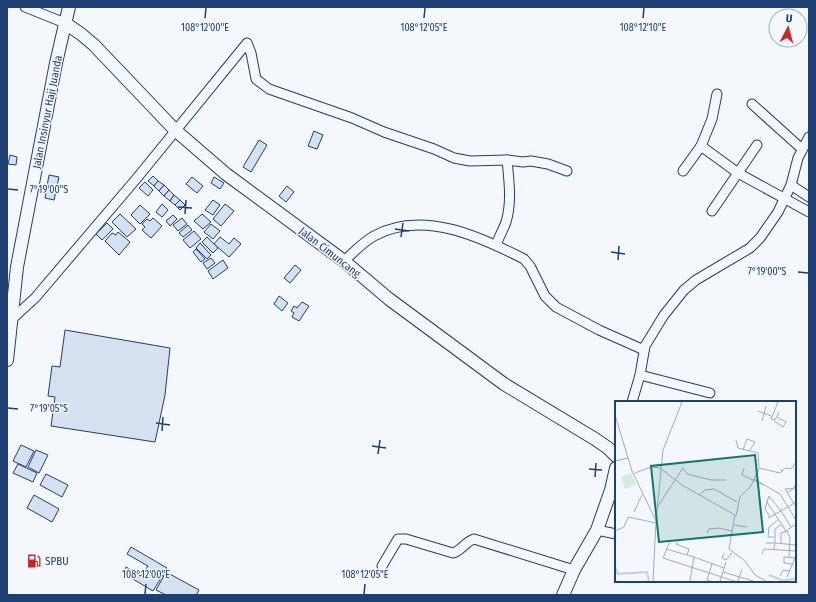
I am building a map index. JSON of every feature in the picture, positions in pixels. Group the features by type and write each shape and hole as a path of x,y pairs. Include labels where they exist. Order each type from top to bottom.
{"street":[{"path":"25,7 65,23"},
{"name":"Jalan Insinyur Haji Juanda","path":"7,360 17,267 56,63 69,7"},
{"name":"Jalan Cimuncang","path":"65,23 94,45 175,130 226,174 344,261 389,299 504,384 595,438 615,455"},
{"path":"12,319 35,298 247,43 251,53 256,80 269,88 352,118 384,132 434,149 454,158 470,161 531,161 548,164 567,172"},
{"path":"684,171 701,146 712,119 717,94"},
{"path":"752,104 802,149"},
{"path":"632,401 640,375 644,350 664,315 684,290 709,272 750,248 760,238 778,212 791,185 802,149 809,137"},
{"path":"712,211 757,145"},
{"path":"701,146 738,173 809,212"},
{"path":"496,245 506,223 508,211 510,191 507,160"},
{"path":"791,185 809,197"},
{"path":"344,261 363,243 375,235 391,228 408,224 454,229 466,232 524,258 528,262 545,296 561,310 644,350"},
{"path":"7,286 17,267"},
{"path":"640,375 710,393"},
{"path":"563,595 574,570 597,530 615,476"},
{"path":"597,530 615,534"},
{"path":"382,566 398,539 406,539 453,553 458,551 468,541 474,539 574,570"}],"building":[{"path":"314,131 323,135 317,149 308,146"},
{"path":"259,140 267,145 251,172 243,167"},
{"path":"10,155 17,157 16,165 8,164"},
{"path":"49,175 59,177 54,200 45,198"},
{"path":"153,176 158,181 154,186 148,181"},
{"path":"192,177 203,186 197,193 186,184"},
{"path":"214,177 224,183 220,189 211,183"},
{"path":"158,181 164,185 159,191 154,186"},
{"path":"145,182 153,190 148,196 139,188"},
{"path":"164,185 169,190 164,196 159,191"},
{"path":"287,186 294,192 286,202 279,196"},
{"path":"169,190 174,195 170,201 164,196"},
{"path":"174,195 180,200 175,205 170,201"},
{"path":"180,200 185,205 180,210 175,205"},
{"path":"213,200 220,205 213,215 205,210"},
{"path":"162,204 168,210 162,217 156,212"},
{"path":"225,204 234,211 221,226 213,219"},
{"path":"140,205 150,214 140,224 131,215"},
{"path":"120,214 136,229 127,237 112,222"},
{"path":"202,214 211,222 203,229 194,221"},
{"path":"173,215 177,219 170,226 166,221"},
{"path":"153,218 162,226 151,238 142,230 145,227 142,224 147,219 150,221"},
{"path":"182,218 187,224 178,231 173,225"},
{"path":"107,223 113,229 102,240 96,234"},
{"path":"211,224 220,231 213,239 204,232"},
{"path":"188,225 192,230 183,237 179,233"},
{"path":"194,231 201,239 190,248 183,240"},
{"path":"118,232 130,242 119,255 105,241 112,233 116,235"},
{"path":"207,237 218,248 213,253 202,242"},
{"path":"220,237 229,244 234,238 241,244 229,257 214,244"},
{"path":"200,243 211,255 207,259 196,248"},
{"path":"196,249 205,259 201,262 193,252"},
{"path":"211,258 215,263 207,269 203,263"},
{"path":"223,260 228,268 213,279 208,271"},
{"path":"295,265 301,270 290,283 284,278"},
{"path":"279,296 288,303 282,311 274,304"},
{"path":"302,302 309,306 299,321 292,317 294,313 291,311 294,306 297,308"},
{"path":"65,330 170,348 165,395 155,442 51,426 55,397 48,396 52,366 60,367"},
{"path":"21,445 34,451 26,467 13,461"},
{"path":"36,450 48,455 39,473 28,467"},
{"path":"18,464 37,473 33,482 13,473"},
{"path":"46,474 68,485 62,497 40,485"},
{"path":"34,495 59,509 52,522 27,508"},
{"path":"131,547 167,568 153,591 123,573 126,567 141,576 148,566 127,554"},
{"path":"166,572 199,590 196,595 166,595 156,590"}],"place":[{"name":"SPBU","path":"34,561"}]}
